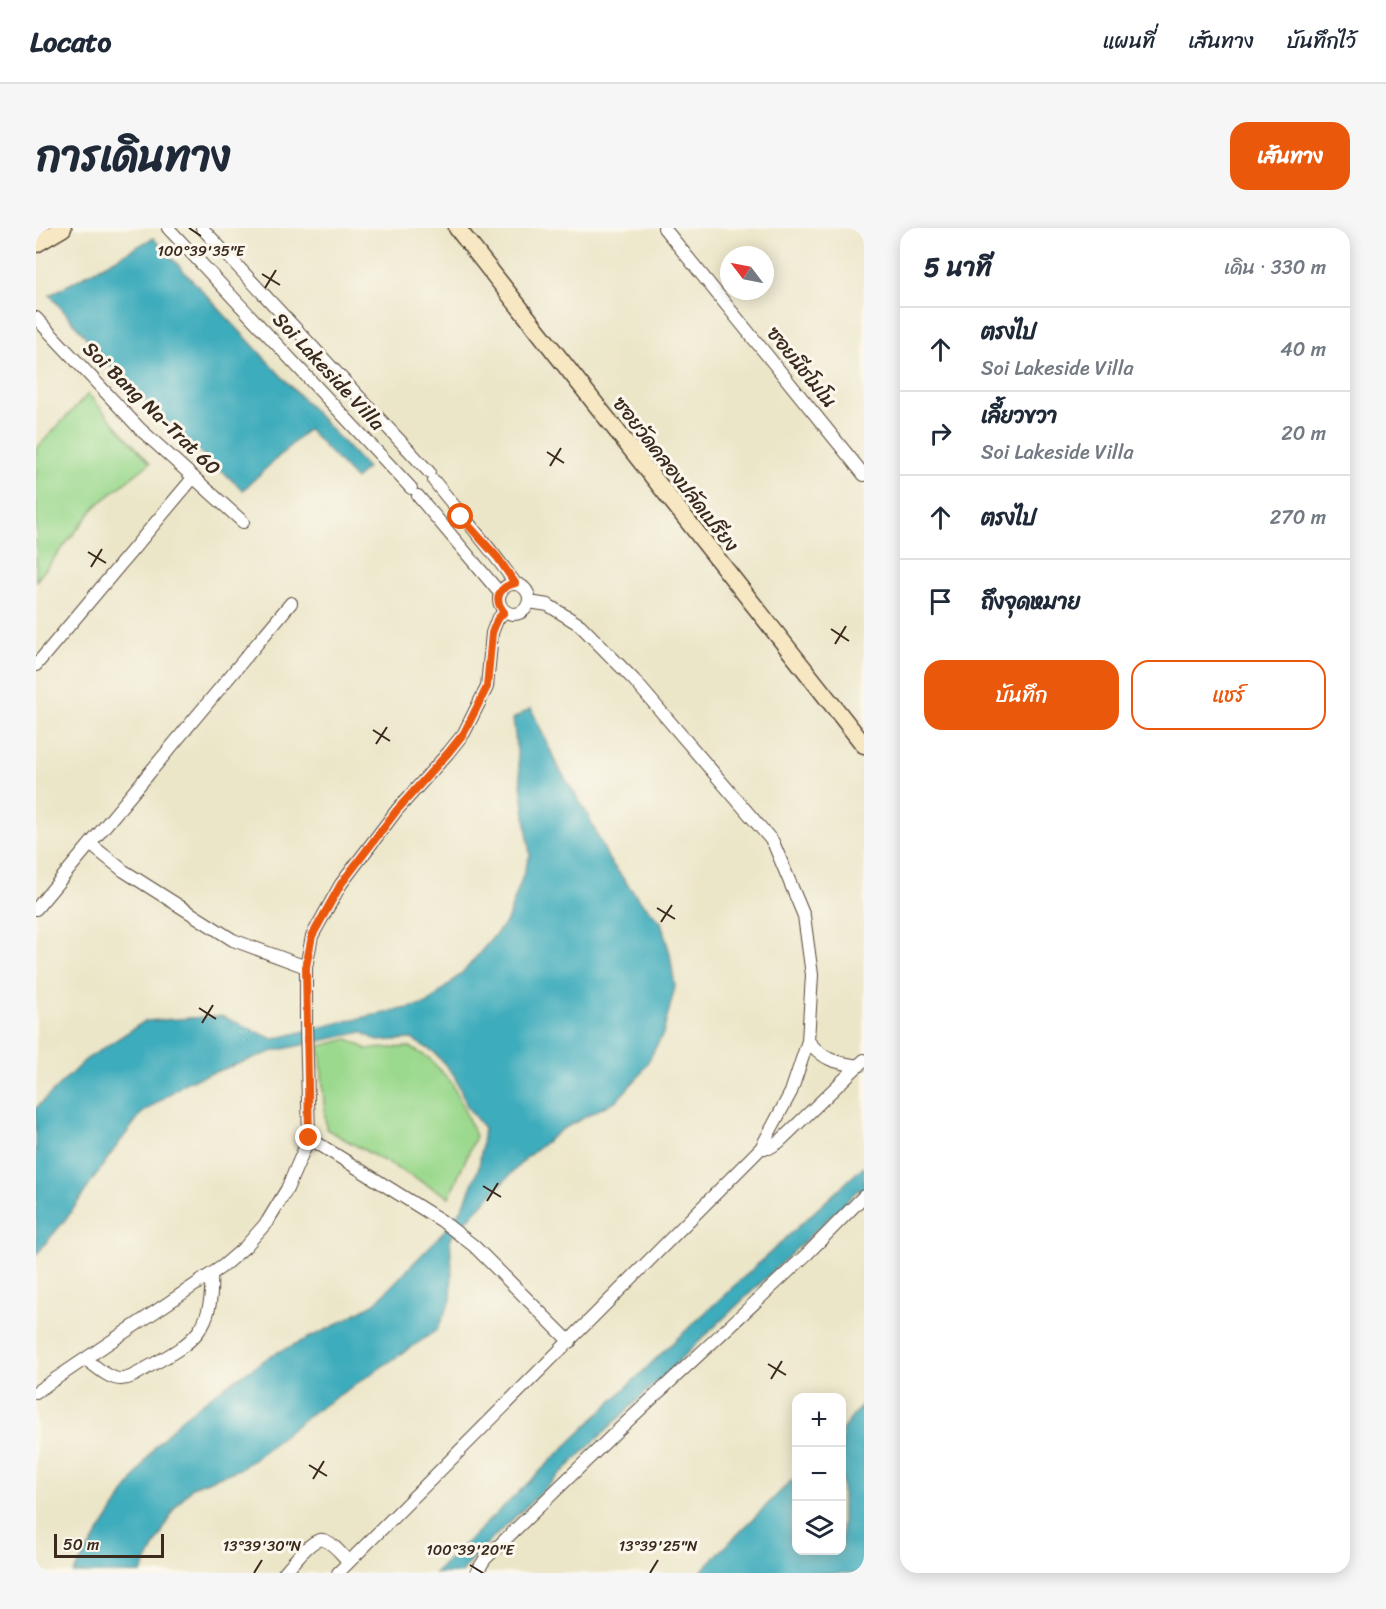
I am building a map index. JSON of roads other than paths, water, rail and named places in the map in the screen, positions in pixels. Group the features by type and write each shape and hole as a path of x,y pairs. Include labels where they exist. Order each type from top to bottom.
{"street":[{"path":"36,243 63,228"},
{"name":"Soi Lakeside Villa","path":"168,228 414,492 499,592 498,600 504,612"},
{"name":"Soi Lakeside Villa","path":"202,228 431,477 498,558 515,583 523,586 529,593 530,602"},
{"name":"ซอยวัดคลองปลัดเปรียง","path":"457,228 864,745"},
{"name":"ซอยนีชโมโน","path":"664,228 864,475"},
{"name":"Soi Bang Na-Trat 60","path":"36,318 140,429 243,522"},
{"path":"36,665 193,478"},
{"path":"428,509 446,496"},
{"path":"499,592 515,583"},
{"path":"36,1392 211,1274 246,1247 267,1222 287,1189 309,1138 306,967 312,936 341,884 397,810 464,733 487,687 492,633 497,620 504,612 514,615 524,611 530,602 548,605 580,625 634,680 773,842 804,916 812,975 808,1041 791,1092 761,1148 338,1573"},
{"path":"36,909 291,603"},
{"path":"90,844 124,871 233,940 306,967"},
{"path":"808,1041 818,1053 830,1061 861,1063"},
{"path":"761,1148 769,1148 779,1142 861,1063"},
{"path":"309,1138 442,1221 474,1246 570,1342"},
{"path":"476,1573 485,1558 807,1254 863,1197"},
{"path":"85,1359 112,1377 126,1379 182,1349 197,1334 208,1313 212,1296 211,1274"},
{"path":"284,1573 311,1544 318,1540 324,1540 330,1544 349,1562"}],"water":[{"path":"153,238 367,468 355,479 308,429 243,490 175,430 107,362 50,295"},
{"path":"531,708 558,767 587,813 609,860 638,898 661,922 670,954 675,987 663,1034 641,1074 617,1100 561,1130 527,1157 450,1238 451,1300 437,1330 308,1416 242,1468 192,1487 174,1509 141,1573 73,1573 154,1448 181,1419 272,1355 332,1327 375,1303 441,1235 463,1207 479,1167 484,1128 468,1108 454,1075 434,1052 412,1039 378,1041 362,1032 274,1051 187,1082 141,1114 69,1215 36,1255 36,1108 85,1060 145,1021 222,1016 273,1039 427,1004 465,970 507,921 530,855 513,719"},
{"path":"864,1166 864,1198 859,1189 472,1558 462,1573 435,1573 668,1347"},
{"path":"864,1402 864,1573 699,1573 792,1480 792,1555 846,1555 846,1425"}]}
